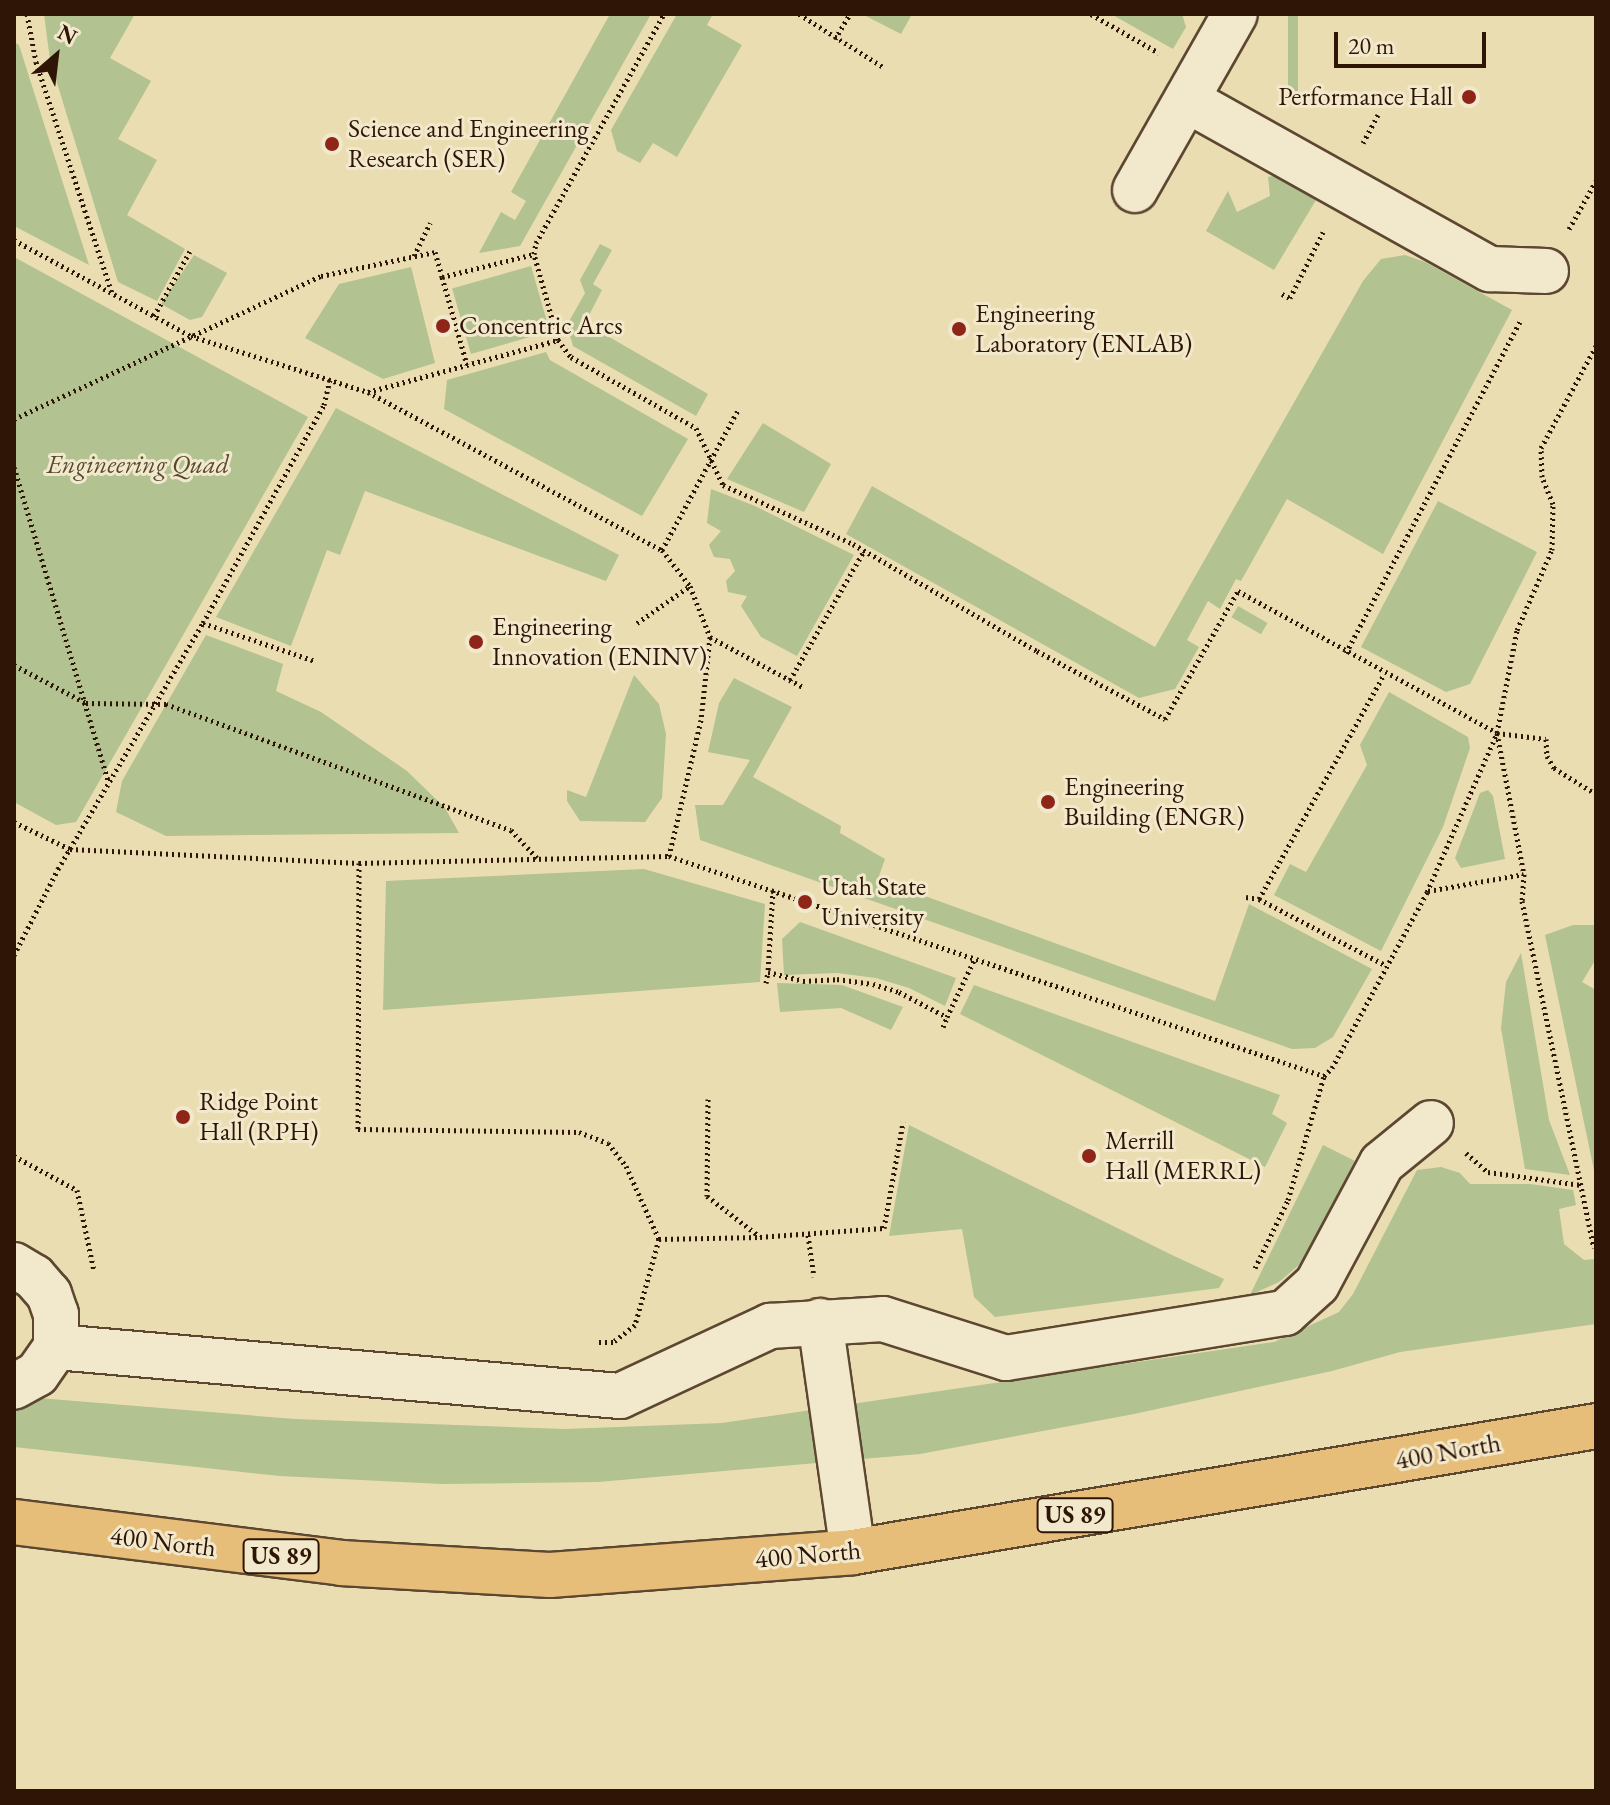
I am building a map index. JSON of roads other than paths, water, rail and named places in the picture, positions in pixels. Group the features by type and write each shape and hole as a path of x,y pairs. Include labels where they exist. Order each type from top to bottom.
{"main road":[{"name":"400 North","path":"14,1522 341,1563 550,1575 853,1552 1596,1426"}],"lane":[{"path":"1135,190 1235,14"},
{"path":"1187,100 1490,269 1546,271"},
{"path":"56,1347 620,1396 770,1326 883,1319 1006,1358 1285,1313 1317,1284 1382,1163 1431,1123"},
{"path":"14,1265 34,1277 49,1294 56,1314 56,1347 37,1374 14,1387"},
{"path":"820,1321 853,1552"}],"place":[{"name":"Performance Hall","path":"1469,97"},
{"name":"Science and Engineering Research (SER)","path":"332,144"},
{"name":"Concentric Arcs","path":"443,326"},
{"name":"Engineering Laboratory (ENLAB)","path":"959,329"},
{"name":"Engineering Innovation (ENINV)","path":"476,642"},
{"name":"Engineering Building (ENGR)","path":"1048,802"},
{"name":"Utah State University","path":"805,902"},
{"name":"Ridge Point Hall (RPH)","path":"183,1117"},
{"name":"Merrill Hall (MERRL)","path":"1089,1156"}],"park label":[{"name":"Engineering Quad","path":"138,465"}]}
